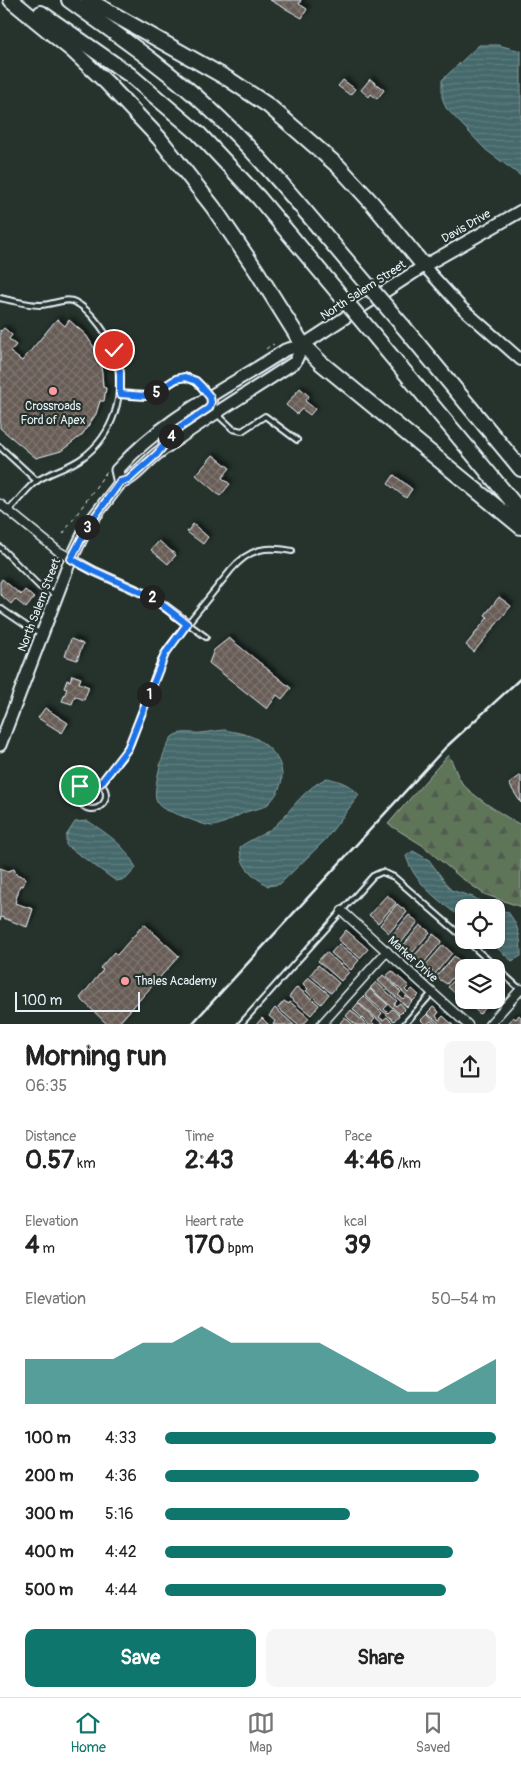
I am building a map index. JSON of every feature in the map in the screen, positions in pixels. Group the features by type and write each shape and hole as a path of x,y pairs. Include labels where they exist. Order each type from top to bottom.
{"highway":[{"path":"11,0 72,50 107,82 181,164 214,207 303,346 321,363 521,527"},
{"path":"22,0 130,75 199,134 259,198 521,512"},
{"path":"69,0 163,68 210,110 263,164 402,325 521,469"},
{"path":"88,0 230,80 269,106 339,167 372,203 424,266"}],"main road":[{"name":"Davis Drive","path":"424,266 521,211"},
{"name":"North Salem Street","path":"120,482 118,470 141,446 163,428 285,350 303,346 424,266 461,307 521,360"},
{"name":"North Salem Street","path":"0,745 71,559 88,526 120,482 128,480 157,454 295,362 303,346"},
{"path":"157,454 176,430 209,408 211,405 210,397"}],"street":[{"path":"0,504 51,546 71,559 152,597 187,624"},
{"name":"Marker Drive","path":"342,910 468,1024"},
{"path":"321,1024 387,951"},
{"path":"489,1024 521,989"}],"lane":[{"path":"0,298 31,304 51,304 68,301 77,303 94,319 110,342 120,372 120,394 116,410 107,430 91,451 70,466 38,481 8,511"},
{"path":"120,394 145,396 176,379 185,377 196,381 210,397"},
{"path":"217,414 233,430 242,431 265,416 297,440"},
{"path":"0,447 38,481"},
{"path":"0,548 36,584 57,594"},
{"path":"101,783 128,748 165,654 231,570 245,555 251,552 270,548 292,551"},
{"path":"0,608 25,626 42,634"},
{"path":"187,624 206,637"},
{"path":"92,780 101,783 106,792 105,802 92,809 83,806 77,794 80,786 92,780"},
{"path":"240,1024 373,876 382,872 394,877 455,930"},
{"path":"476,949 521,989"},
{"path":"404,1024 433,992"}],"green space":[{"path":"448,755 460,780 473,794 521,825 521,907 505,901 505,899 498,899 484,894 460,877 422,845 388,824"}],"water":[{"path":"479,45 498,45 521,51 521,176 486,150 446,108 442,97 442,80"},
{"path":"224,730 245,734 257,739 266,745 278,761 282,778 280,786 268,804 243,813 224,823 212,826 191,820 161,806 156,799 156,786 163,757 172,737 182,733"},
{"path":"327,778 352,788 359,795 325,840 280,884 268,886 248,870 242,860 240,847 276,825 312,787"},
{"path":"88,821 116,841 127,853 136,868 126,879 116,881 66,845 66,836 75,822"},
{"path":"413,851 429,860 451,890 477,899 455,899 455,913 422,884 406,856"},
{"path":"505,911 508,912 515,922 521,944 521,956 512,961 498,949 505,949"}],"building":[{"path":"270,0 301,0 299,4 307,9 302,18"},
{"path":"370,79 384,90 377,99 371,94 369,97 361,90"},
{"path":"343,80 355,89 350,95 338,86"},
{"name":"Crossroads Ford of Apex","path":"57,319 65,326 69,320 86,335 100,361 103,387 106,388 104,401 100,401 96,414 82,435 61,451 36,458 0,428 0,330 4,328 12,335 9,339 16,345 10,352 22,361"},
{"path":"300,388 309,396 305,401 315,409 310,415 302,409 297,414 286,405"},
{"path":"213,455 230,468 222,478 230,484 220,496 196,475"},
{"path":"394,475 412,489 406,498 388,484"},
{"path":"193,524 208,537 203,544 187,532"},
{"path":"159,541 176,555 168,564 151,550"},
{"path":"2,579 21,595 25,590 34,598 26,608 15,599 11,604 0,594 0,582"},
{"path":"499,597 511,606 474,652 466,645 488,617 485,615"},
{"path":"229,638 291,688 282,699 277,695 267,709 209,663 214,650"},
{"path":"71,639 83,644 77,660 65,656"},
{"path":"72,675 81,678 79,683 89,687 84,700 75,696 72,704 62,701 67,689 64,688 67,680 70,681"},
{"path":"45,708 68,723 62,733 38,718"},
{"path":"521,775 521,803 509,784"},
{"path":"0,868 8,871 14,869 16,874 26,878 23,886 20,885 15,903 33,909 27,927 1,917 0,921"},
{"path":"387,895 396,903 378,923 369,915"},
{"path":"397,904 407,912 389,933 380,925"},
{"path":"409,915 418,922 401,943 392,935"},
{"name":"Thales Academy","path":"144,924 179,956 118,1024 107,1024 80,998 103,970 100,968 114,952 117,955"},
{"path":"420,925 430,932 412,953 403,946"},
{"path":"346,930 368,949 360,958 338,940"},
{"path":"433,934 442,941 423,964 414,956"},
{"path":"339,944 359,960 351,970 331,953"},
{"path":"443,945 452,953 435,974 425,966"},
{"path":"326,952 349,972 341,981 318,961"},
{"path":"454,956 458,959 455,959 455,974 447,984 436,977"},
{"path":"318,965 339,983 331,993 310,975"},
{"path":"392,971 409,986 405,990 408,993 412,989 419,995 413,1001 386,976"},
{"path":"383,975 401,992 398,995 403,999 406,996 412,1001 407,1007 378,981"},
{"path":"308,977 329,994 321,1004 306,991 308,989 303,984"},
{"path":"455,979 455,993 448,987"},
{"path":"376,982 397,1001 394,1004 396,1006 400,1003 405,1009 400,1014 370,988"},
{"path":"297,987 319,1005 311,1015 289,997"},
{"path":"370,989 388,1005 384,1009 388,1013 392,1009 399,1015 394,1021 365,995"},
{"path":"364,996 382,1013 379,1017 383,1020 387,1017 393,1023 383,1024 358,1002"},
{"path":"284,1001 289,1004 290,1002 309,1018 304,1024 297,1024 278,1008"},
{"path":"358,1003 375,1019 372,1022 374,1024 368,1024 353,1009"},
{"path":"433,1007 439,1012 436,1016 439,1020 443,1016 452,1024 440,1024 427,1013"},
{"path":"275,1008 293,1024 274,1024 275,1021 269,1016"},
{"path":"474,1009 485,1009 480,1014"},
{"path":"351,1010 366,1024 355,1024 346,1016"},
{"path":"427,1014 437,1024 433,1024 431,1021 425,1024 421,1020"},
{"path":"519,1015 521,1017 521,1024 508,1024 513,1017 516,1019"},
{"path":"345,1017 352,1024 341,1024"},
{"path":"262,1018 268,1024 257,1024"}],"railway":[{"path":"192,1024 445,748 521,678"}],"place":[{"name":"Crossroads Ford of Apex","path":"53,391"},
{"name":"Thales Academy","path":"125,981"}],"route":[{"path":"80,786 84,782 92,780 101,783 128,748 158,667 168,648 187,624 152,597 71,559 88,526 120,482 128,480 157,454 176,430 211,405 210,397 201,386 196,381 185,377 171,381 159,390 145,396 120,394 120,372 114,350"}]}
